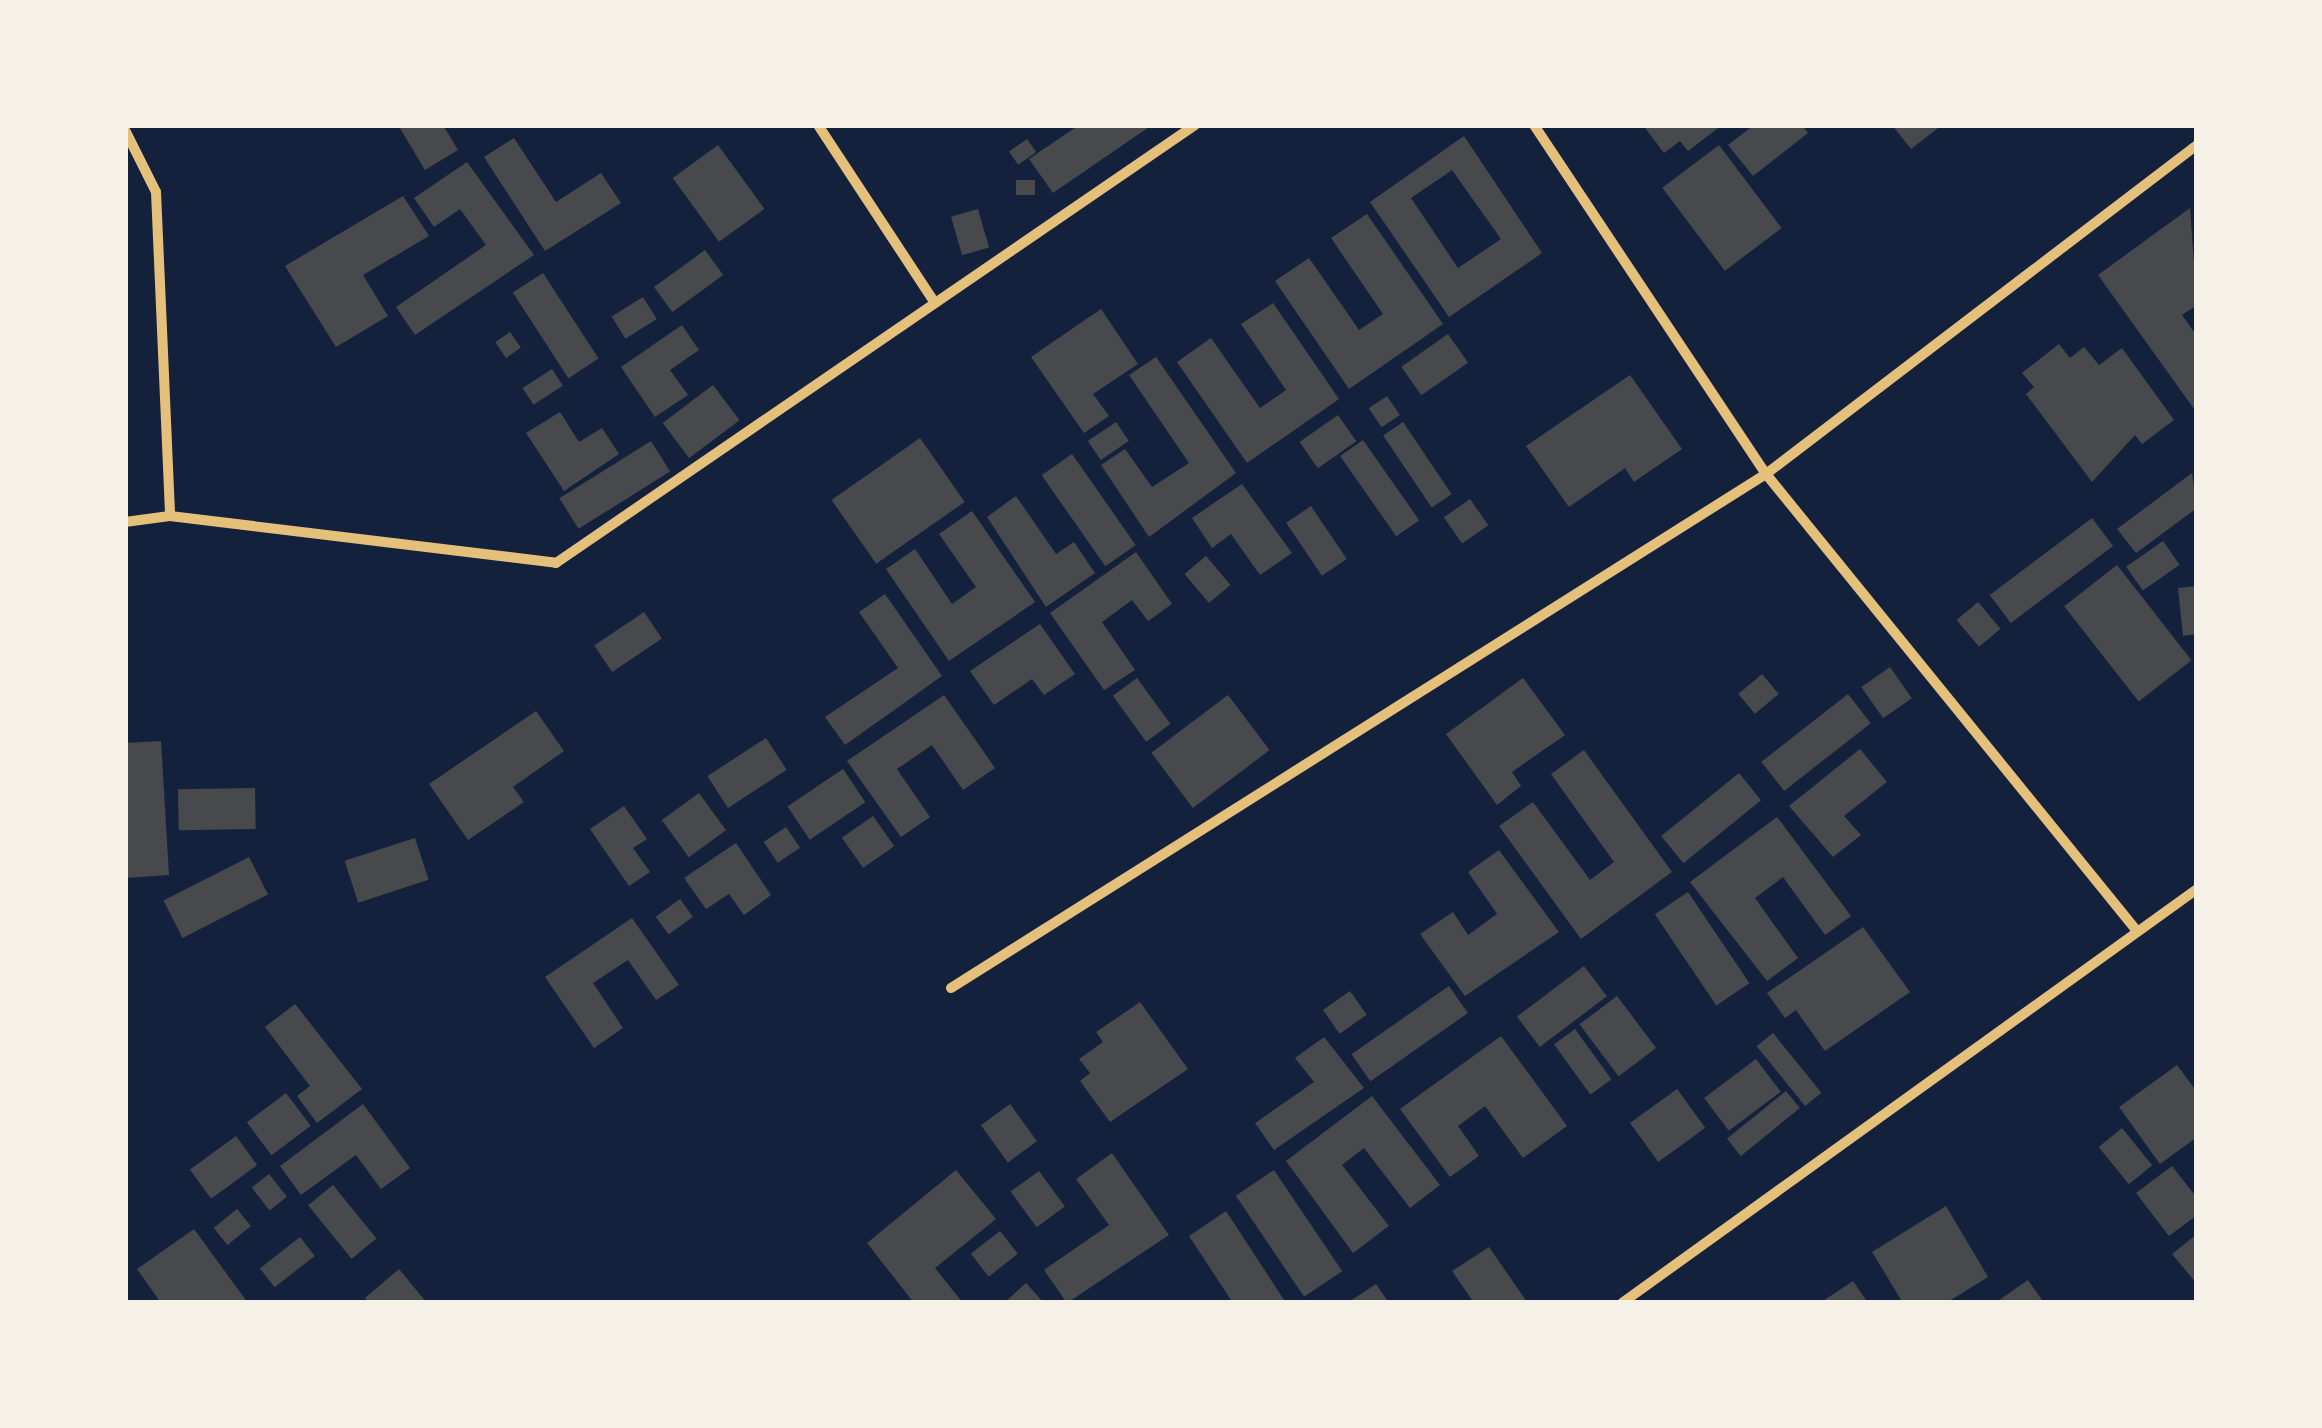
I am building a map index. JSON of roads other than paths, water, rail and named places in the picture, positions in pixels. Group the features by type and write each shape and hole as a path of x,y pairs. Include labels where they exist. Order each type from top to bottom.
{"street":[{"path":"818,125 935,303"},
{"path":"125,522 170,516 556,564 1195,125"},
{"path":"1534,125 1766,474 2137,931"},
{"path":"125,130 156,192 170,516"},
{"path":"951,988 1766,474 2197,146"},
{"path":"1622,1303 2197,889"}]}
